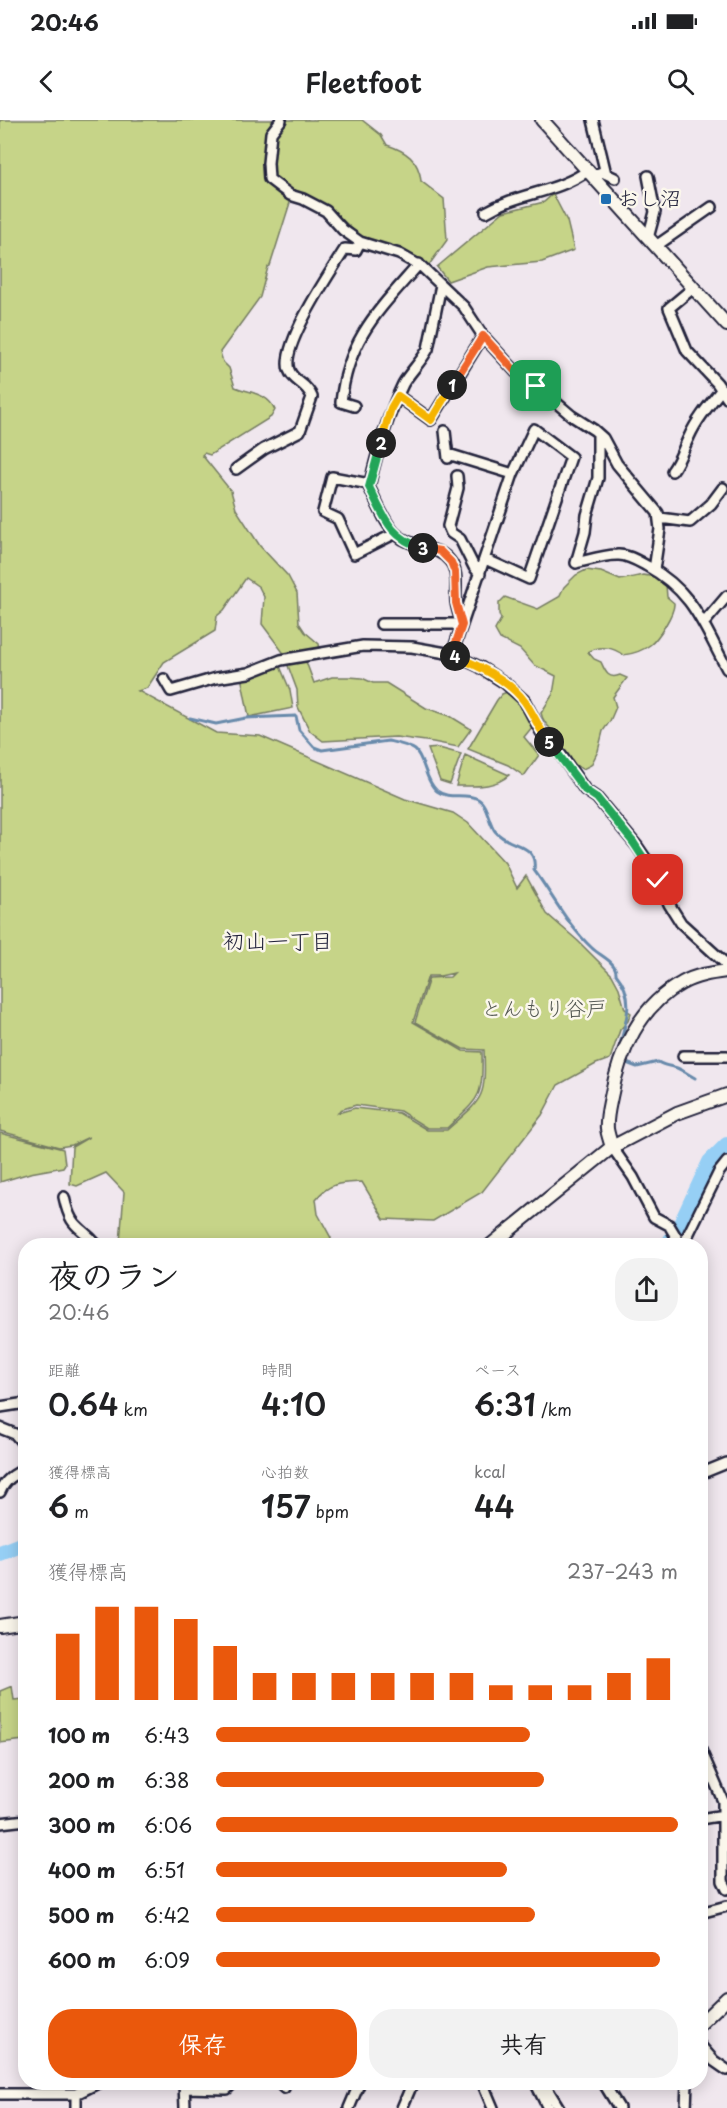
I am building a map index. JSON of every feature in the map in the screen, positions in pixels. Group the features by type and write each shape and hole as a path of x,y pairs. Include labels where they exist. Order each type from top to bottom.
{"street":[{"path":"281,120 271,133 269,179 290,195 326,211 343,230 360,242 399,254 419,264 464,307 483,336 516,372 603,438 617,464 648,499 660,518 654,570"},
{"path":"542,120 601,174 652,242 727,325"},
{"path":"593,120 601,174"},
{"path":"486,212 500,204 601,174"},
{"path":"648,176 655,212 652,242"},
{"path":"652,242 712,207"},
{"path":"236,469 264,449 300,431 312,397 309,388 292,376 288,368 288,359 305,314 317,291 345,249 356,249 360,242"},
{"path":"354,406 341,402 344,378 362,332 419,264"},
{"path":"441,285 428,349 405,381 391,408 369,487 394,534 420,547 440,551 451,562 455,572 456,603 462,627"},
{"path":"672,471 681,459 697,421 724,393 687,351 669,308 693,288"},
{"path":"398,396 432,421 483,336"},
{"path":"452,654 513,474 534,429 571,457 529,579 485,559"},
{"path":"445,431 448,456 513,474"},
{"path":"598,434 598,478 576,563 617,554 632,558 654,570 691,601 727,669"},
{"path":"457,476 458,488 448,526 451,532 460,539 480,574"},
{"path":"364,483 332,477 322,512 338,519 354,554 394,534"},
{"path":"660,518 690,522 711,504 723,488"},
{"path":"704,623 727,596"},
{"path":"381,624 454,624 462,627"},
{"path":"164,679 171,691 216,678 248,674 281,660 363,646 412,647 452,654 480,667 505,683 524,700 541,732 561,755 585,790 597,798 637,846 656,874 669,904 681,923 726,964 727,970 682,982 665,994 639,1022 615,1075 607,1120 607,1130 612,1147 633,1177 654,1217 669,1226 677,1238"},
{"path":"683,1056 727,1056"},
{"path":"500,1238 612,1147 676,1113 727,1095"},
{"path":"686,1238 719,1172 727,1162"},
{"path":"64,1197 68,1215 74,1225 89,1238"},
{"path":"0,1407 18,1404"},
{"path":"0,1413 0,1428 18,1438"},
{"path":"708,1471 727,1463"},
{"path":"0,1492 3,1485 18,1472"},
{"path":"0,1626 18,1623"},
{"path":"708,1766 723,1801 723,1881 727,1889"},
{"path":"708,1818 724,1815"},
{"path":"0,1822 18,1821"},
{"path":"708,1910 727,1906"},
{"path":"708,2016 727,1998"},
{"path":"708,2054 727,2070"},
{"path":"0,2094 76,2094 84,2090"},
{"path":"184,2090 184,2108"},
{"path":"349,2108 357,2090"},
{"path":"402,2108 410,2090"},
{"path":"485,2090 493,2108"},
{"path":"539,2090 548,2108"},
{"path":"548,2090 559,2108"},
{"path":"608,2090 619,2108"},
{"path":"686,2108 687,2090"},
{"path":"76,2094 76,2108"}],"green space":[{"name":"とんもり谷戸","path":"0,120 362,120 381,135 387,145 406,153 418,167 421,181 444,199 447,240 429,265 364,240 330,208 294,190 260,297 220,352 223,362 229,368 235,387 258,394 268,400 275,410 271,417 210,455 204,453 202,455 231,491 236,509 260,546 288,576 297,593 299,623 305,632 319,644 320,649 285,655 262,624 264,597 259,587 246,578 224,610 217,616 215,631 164,662 147,688 138,691 216,733 260,736 405,799 453,813 468,823 505,863 517,888 526,876 547,914 612,975 619,988 625,1009 631,1013 628,1021 620,1030 610,1059 558,1085 542,1115 482,1192 433,1221 384,1219 362,1182 331,1186 316,1199 318,1214 331,1238 120,1238 124,1192 106,1173 77,1186 70,1184 72,1147 89,1137 72,1145 59,1147 0,1131","holes":["454,973 450,977 429,978 415,1022 463,1049 484,1050 484,1079 480,1097 475,1104 447,1130 427,1130 399,1113 355,1108 338,1113 340,1110 356,1105 400,1111 427,1128 447,1128 473,1103 482,1079 482,1052 463,1051 413,1022 428,976"]},
{"path":"553,194 567,221 574,250 542,262 488,267 448,281 437,267 503,212 544,202"},
{"path":"586,570 601,572 620,580 643,575 655,577 666,585 667,597 674,603 674,607 661,632 644,649 623,655 606,648 597,648 588,652 594,659 601,662 610,675 627,678 613,697 616,707 603,731 598,751 591,765 583,769 569,759 557,736 542,717 541,713 553,694 556,676 534,665 520,649 500,639 495,630 501,619 499,603 505,597 538,609 559,597 564,587 576,575"},
{"path":"305,659 314,683 332,677 349,677 362,678 373,683 386,683 426,708 450,716 471,729 458,747 396,737 323,741 310,731 298,707 297,690 287,663"},
{"path":"279,664 290,690 293,708 249,717 241,676"},
{"path":"507,692 523,704 533,726 524,737 539,755 524,776 508,765 468,749 497,700"},
{"path":"439,748 461,754 450,784 440,781 428,749"},
{"path":"465,755 509,775 491,784 456,786"},
{"path":"0,1133 63,1149 65,1164 63,1167 30,1173 0,1182"},
{"path":"12,1686 14,1700 18,1700 18,1741 0,1743 0,1691"}],"waterway":[{"path":"190,718 216,724 246,718 296,716 299,730 314,747 322,750 388,741 402,744 418,753 437,791 447,795 478,799 484,805 495,831 531,854 534,870 575,930 614,966 628,1002 628,1012 618,1052"},
{"path":"624,1062 637,1067 658,1062 677,1068 695,1078"},
{"path":"672,1238 710,1162 727,1145"},
{"path":"0,1553 18,1546"}],"place":[{"name":"おし沼","path":"606,199"}],"district":[{"name":"初山一丁目","path":"278,941"}],"route":[{"path":"536,386 516,372 483,336 431,420 398,396 391,408 369,487 394,534 420,547 440,551 451,562 455,572 456,603 462,625 452,654 480,667 505,683 524,700 541,732 561,755 569,770 585,790 597,798 637,846 658,880"}]}
